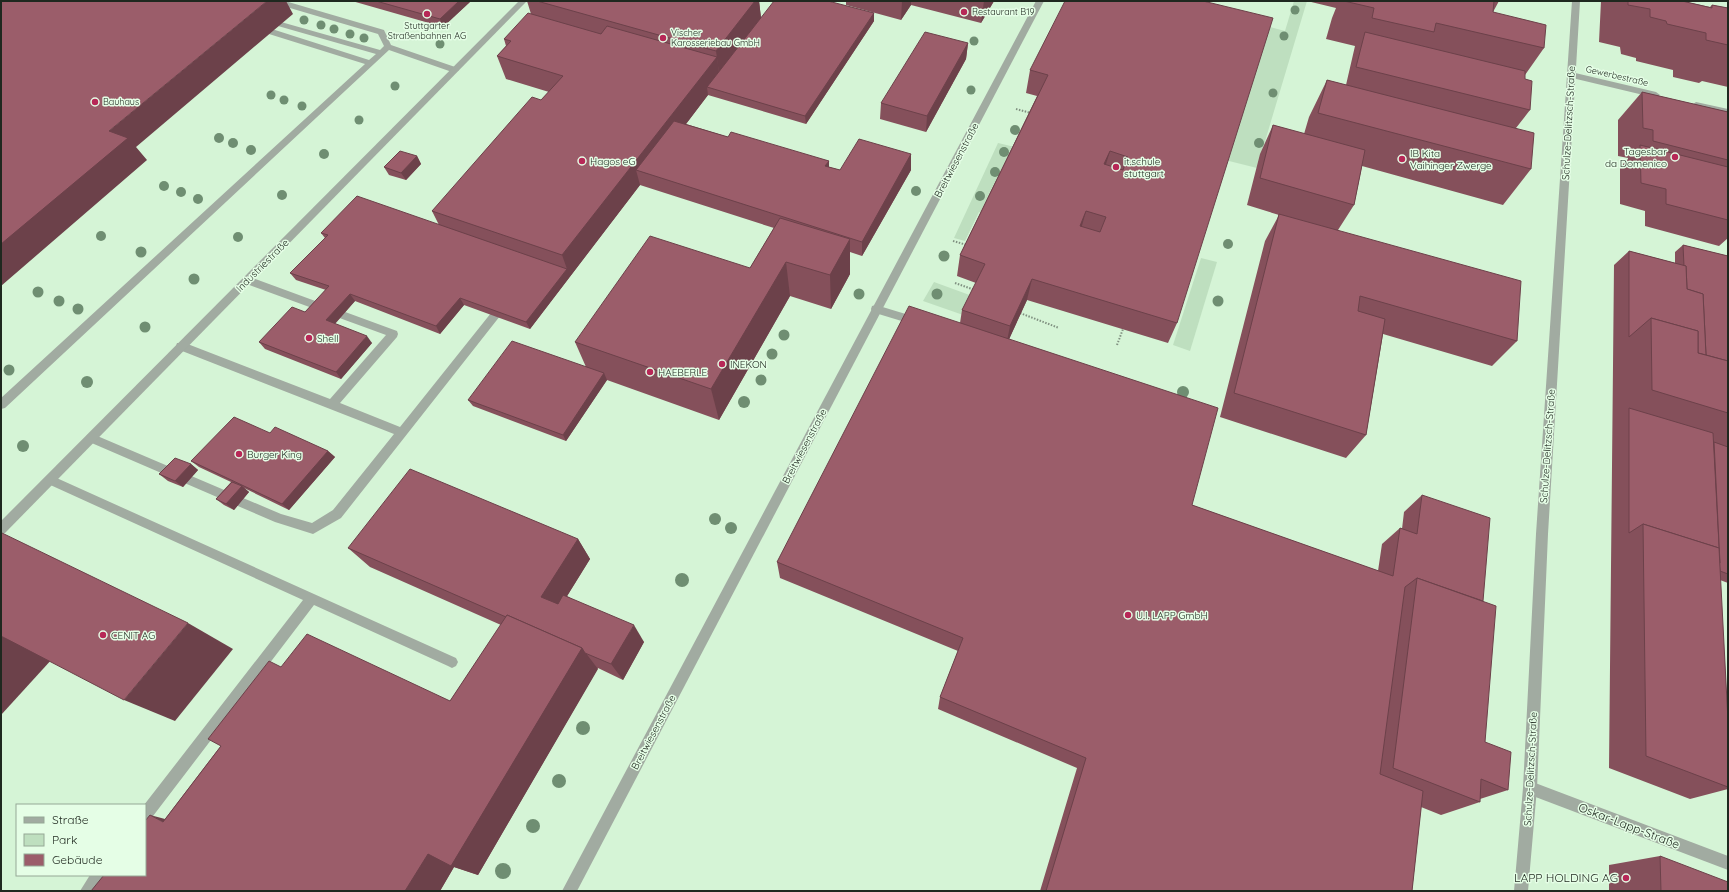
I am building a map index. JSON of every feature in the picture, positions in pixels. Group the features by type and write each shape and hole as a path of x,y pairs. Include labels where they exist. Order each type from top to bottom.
{"street":[{"path":"276,1 381,32 385,50"},
{"name":"Industriestraße","path":"1,529 523,1"},
{"name":"Breitwiesenstraße","path":"569,891 1040,1"},
{"name":"Schulze-Delitzsch-Straße","path":"1521,891 1530,788 1542,534 1576,1"},
{"path":"281,24 385,50 455,70"},
{"path":"272,32 371,63"},
{"path":"1,405 385,50"},
{"name":"Gewerbestraße","path":"1571,75 1668,98"},
{"path":"1690,103 1728,112"},
{"path":"247,280 393,334 332,405"},
{"path":"876,309 928,326"},
{"path":"91,438 279,518 313,529 337,514 495,316"},
{"path":"181,346 402,432"},
{"path":"50,480 452,662"},
{"path":"146,814 312,598"},
{"name":"Oskar-Lapp-Straße","path":"1530,788 1728,863"},
{"path":"87,891 98,876"}],"path":[{"path":"1016,109 1035,115"},
{"path":"953,241 971,247"},
{"path":"955,283 978,291"},
{"path":"1020,313 1059,328"},
{"path":"1117,345 1123,329"}],"shaded area":[{"path":"1,1 1728,1 1728,891 1,891"}],"green space":[{"path":"1294,1 1307,1 1257,168 1225,160 1225,15 1285,31"},
{"path":"998,143 1019,148 987,214 979,212 965,241 954,238"},
{"path":"1201,258 1217,262 1190,351 1173,345"},
{"path":"934,282 975,297 966,316 923,301"}],"building":[{"name":"Bauhaus","path":"1,1 267,1 109,131 128,138 1,244"},
{"path":"376,1 459,1 440,19"},
{"path":"537,1 755,1 716,51"},
{"path":"774,1 828,1 874,13 805,116 707,87"},
{"name":"it.schule stuttgart","path":"1065,1 1203,1 1273,18 1177,323 1032,279 1010,326 962,310 985,264 960,255 1048,75 1030,70","holes":["1110,151 1128,157 1123,170 1104,164","1086,211 1106,217 1100,232 1080,226"]},
{"path":"1344,1 1494,1 1493,12 1546,25 1544,48 1436,23 1434,32 1372,18 1374,8"},
{"path":"1628,1 1682,1 1712,8 1712,5 1728,8 1728,45 1706,40 1706,33 1667,24 1666,21 1650,17 1650,9 1628,5"},
{"name":"Hagos eG","path":"528,13 601,34 607,26 717,57 562,255 432,211 532,97 541,100 563,76 497,56 511,41 504,39"},
{"path":"925,32 968,43 927,116 881,103"},
{"path":"1365,32 1525,71 1525,79 1532,81 1530,110 1356,67"},
{"path":"1327,80 1534,133 1531,169 1318,113"},
{"path":"1642,92 1728,112 1728,160 1653,141 1653,130 1643,128"},
{"path":"674,121 728,137 731,132 829,161 825,166 840,170 859,139 911,154 862,242 636,170"},
{"path":"1273,125 1365,150 1354,205 1260,178"},
{"path":"1640,145 1728,167 1728,220 1666,204 1666,189 1641,183"},
{"path":"400,151 417,156 401,173 384,167"},
{"path":"357,196 567,269 526,322 460,298 436,326 350,294 326,320 367,336 336,372 259,342 292,307 305,312 329,286 290,273 328,235 321,233"},
{"path":"1279,214 1521,281 1517,341 1360,296 1358,311 1385,319 1366,435 1234,393"},
{"path":"780,218 850,239 830,275 786,262 711,389 575,342 650,236 750,268"},
{"path":"1683,245 1728,256 1728,361 1706,355 1703,294 1687,289"},
{"path":"1629,251 1686,266 1687,289 1703,294 1706,355 1698,353 1698,331 1651,318 1629,337"},
{"name":"U.I. LAPP GmbH","path":"909,306 1218,408 1192,505 1393,576 1400,528 1417,534 1422,495 1490,518 1483,601 1417,578 1405,587 1380,774 1423,791 1412,891 1046,891 1086,758 940,697 963,638 777,562"},
{"path":"1651,318 1698,331 1698,353 1728,361 1728,413 1652,390"},
{"path":"512,341 604,373 563,435 468,400"},
{"path":"1629,408 1713,433 1720,563 1719,548 1643,524 1629,533"},
{"path":"234,417 270,433 275,427 328,451 282,504 191,461"},
{"path":"1714,442 1728,447 1728,574 1720,571 1719,563"},
{"path":"175,458 191,464 175,481 159,474"},
{"path":"410,469 578,539 541,597 558,604 563,595 634,625 611,664 585,653 582,648 507,615 506,617 348,548"},
{"path":"232,482 242,486 226,504 216,499"},
{"path":"1643,524 1719,548 1728,721 1728,787 1646,756"},
{"name":"CENIT AG","path":"2,533 188,623 124,700 1,636"},
{"path":"1417,578 1496,606 1485,742 1511,752 1508,790 1481,779 1480,802 1393,768"},
{"path":"507,615 582,648 451,866 428,854 405,891 91,891 103,876 146,876 146,820 150,815 163,822 221,746 208,739 269,661 281,667 307,634 450,701"},
{"path":"1660,856 1728,882 1728,891 1661,891"}],"place":[{"name":"Restaurant B19","path":"964,12"},
{"name":"Stuttgarter Straßenbahnen AG","path":"427,14"},
{"name":"Vischer Karosseriebau GmbH","path":"663,38"},
{"name":"Bauhaus","path":"95,102"},
{"name":"Tagesbar da Domenico","path":"1675,157"},
{"name":"IB Kita Vaihinger Zwerge","path":"1402,159"},
{"name":"Hagos eG","path":"582,161"},
{"name":"it.schule stuttgart","path":"1116,167"},
{"name":"Shell","path":"309,338"},
{"name":"INEKON","path":"722,364"},
{"name":"HAEBERLE","path":"650,372"},
{"name":"Burger King","path":"239,454"},
{"name":"U.I. LAPP GmbH","path":"1128,615"},
{"name":"CENIT AG","path":"103,635"},
{"name":"LAPP HOLDING AG","path":"1626,878"}]}
